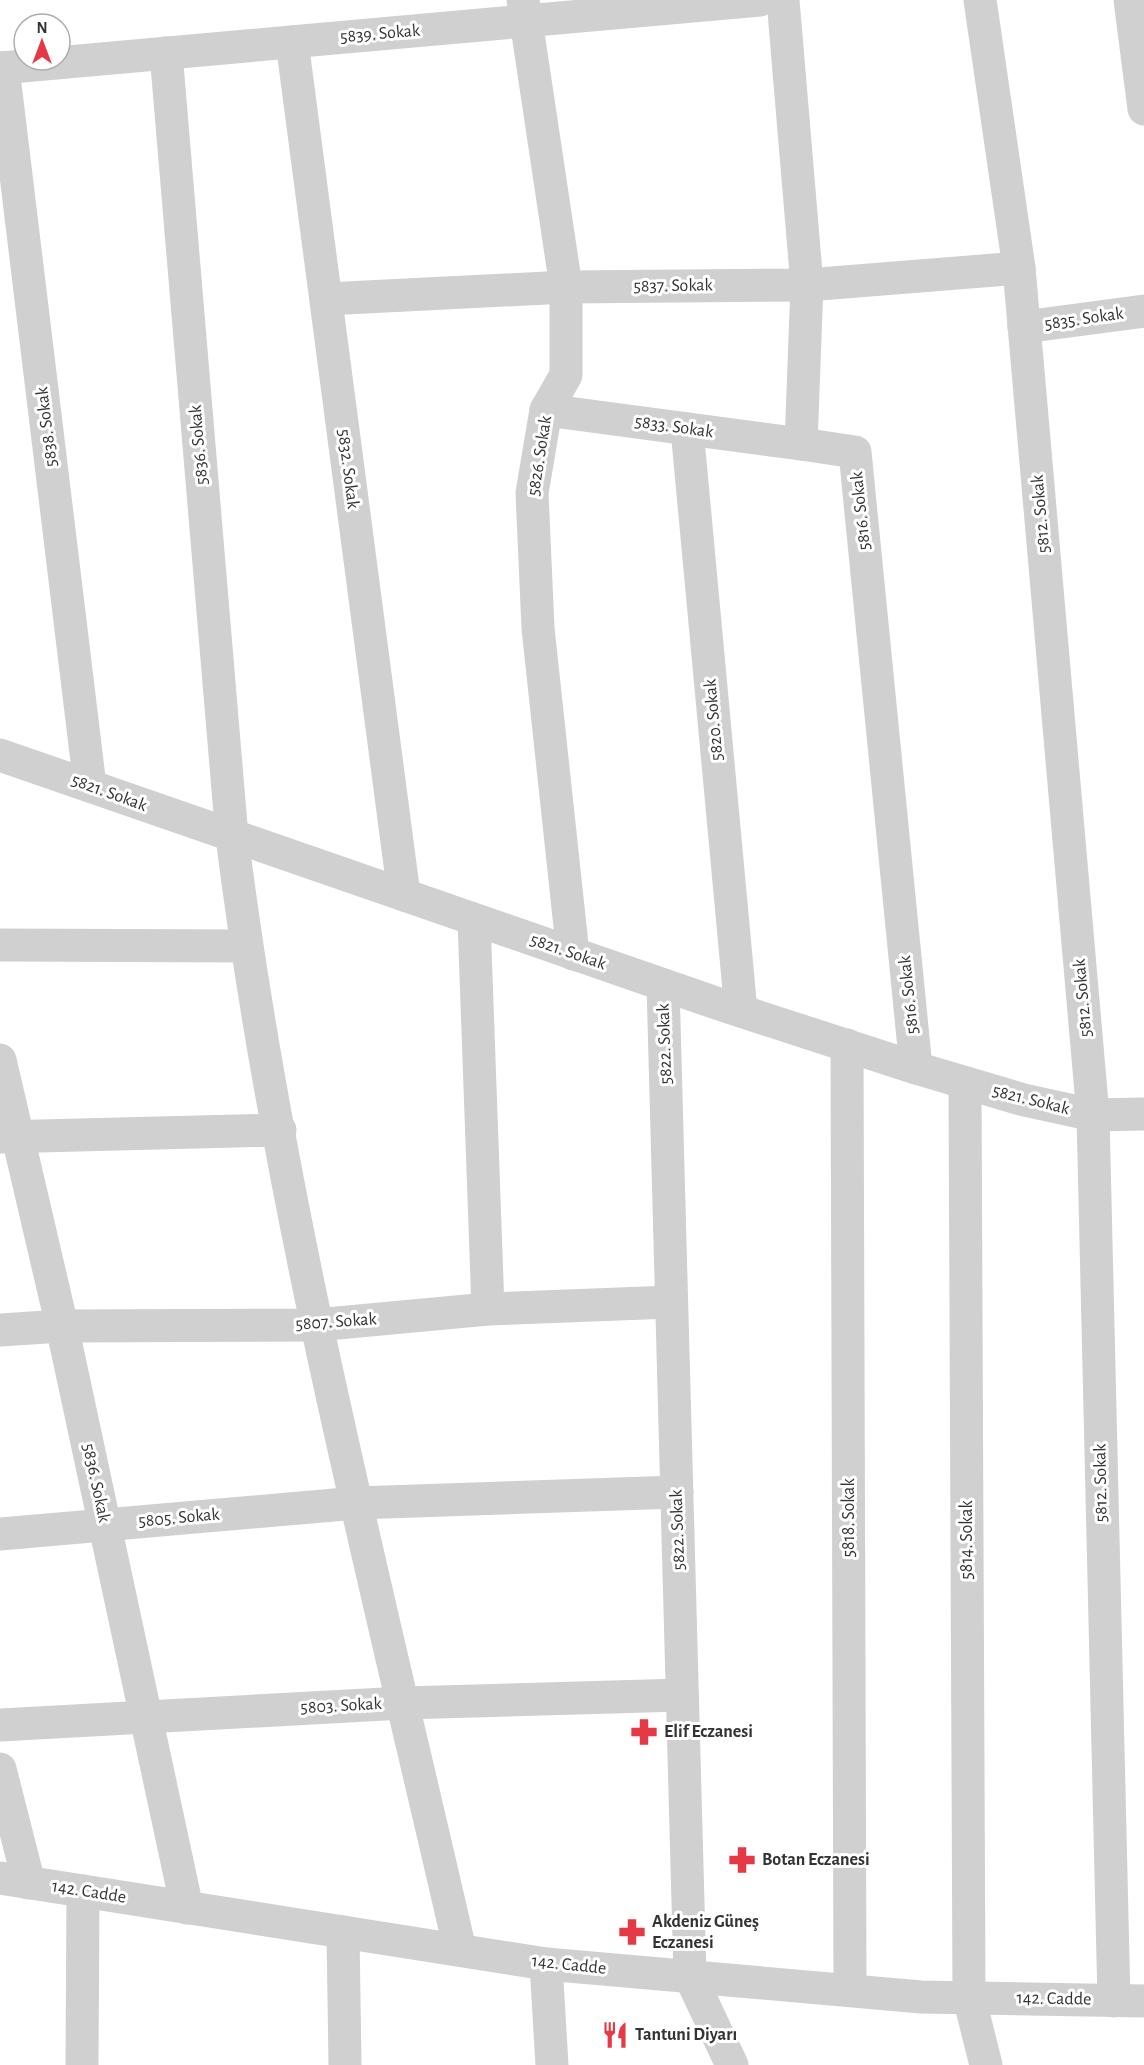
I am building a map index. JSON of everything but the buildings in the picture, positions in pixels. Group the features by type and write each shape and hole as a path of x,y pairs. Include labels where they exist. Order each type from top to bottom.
{"street":[{"name":"5839. Sokak","path":"2,68 292,42 524,10 760,0"},
{"path":"783,0 807,285 801,444"},
{"name":"5812. Sokak","path":"980,0 1019,268 1093,1115 1136,2001"},
{"path":"1130,0 1144,109"},
{"name":"5826. Sokak","path":"524,10 566,287 566,375 546,410 532,492 537,617 573,954"},
{"name":"5832. Sokak","path":"292,42 404,895"},
{"name":"5836. Sokak","path":"166,53 232,837 246,946 316,1325 460,1950"},
{"name":"5838. Sokak","path":"2,68 90,786"},
{"name":"5837. Sokak","path":"326,299 566,287 807,285 1019,268"},
{"name":"5835. Sokak","path":"1024,327 1144,311"},
{"name":"5833. Sokak","path":"546,410 801,444"},
{"name":"5820. Sokak","path":"687,429 741,1011"},
{"name":"5816. Sokak","path":"801,444 855,452 916,1068"},
{"name":"5821. Sokak","path":"0,755 663,985 916,1068 1024,1100 1093,1115 1144,1114"},
{"path":"474,920 488,1309"},
{"path":"0,945 246,946"},
{"name":"5822. Sokak","path":"663,985 690,1976 732,2065"},
{"name":"5818. Sokak","path":"847,1045 850,1990"},
{"name":"5836. Sokak","path":"0,1060 9,1136 62,1326 187,1908"},
{"name":"5814. Sokak","path":"965,1083 969,1997 986,2065"},
{"path":"9,1136 280,1130"},
{"name":"5807. Sokak","path":"0,1330 62,1326 316,1325 488,1309 671,1302"},
{"name":"5805. Sokak","path":"0,1534 357,1503 677,1492"},
{"name":"5803. Sokak","path":"0,1725 146,1715 403,1703 682,1695"},
{"path":"0,1769 14,1881"},
{"name":"142. Cadde","path":"14,1881 546,1964 921,1997 1136,2001"},
{"path":"82,2065 83,1891"},
{"path":"343,1932 345,2065"},
{"path":"546,1964 552,2065"}],"place":[{"name":"Elif Eczanesi","path":"644,1732"},
{"name":"Botan Eczanesi","path":"742,1860"},
{"name":"Akdeniz Güneş Eczanesi","path":"632,1932"},
{"name":"Tantuni Diyarı","path":"615,2035"}]}
